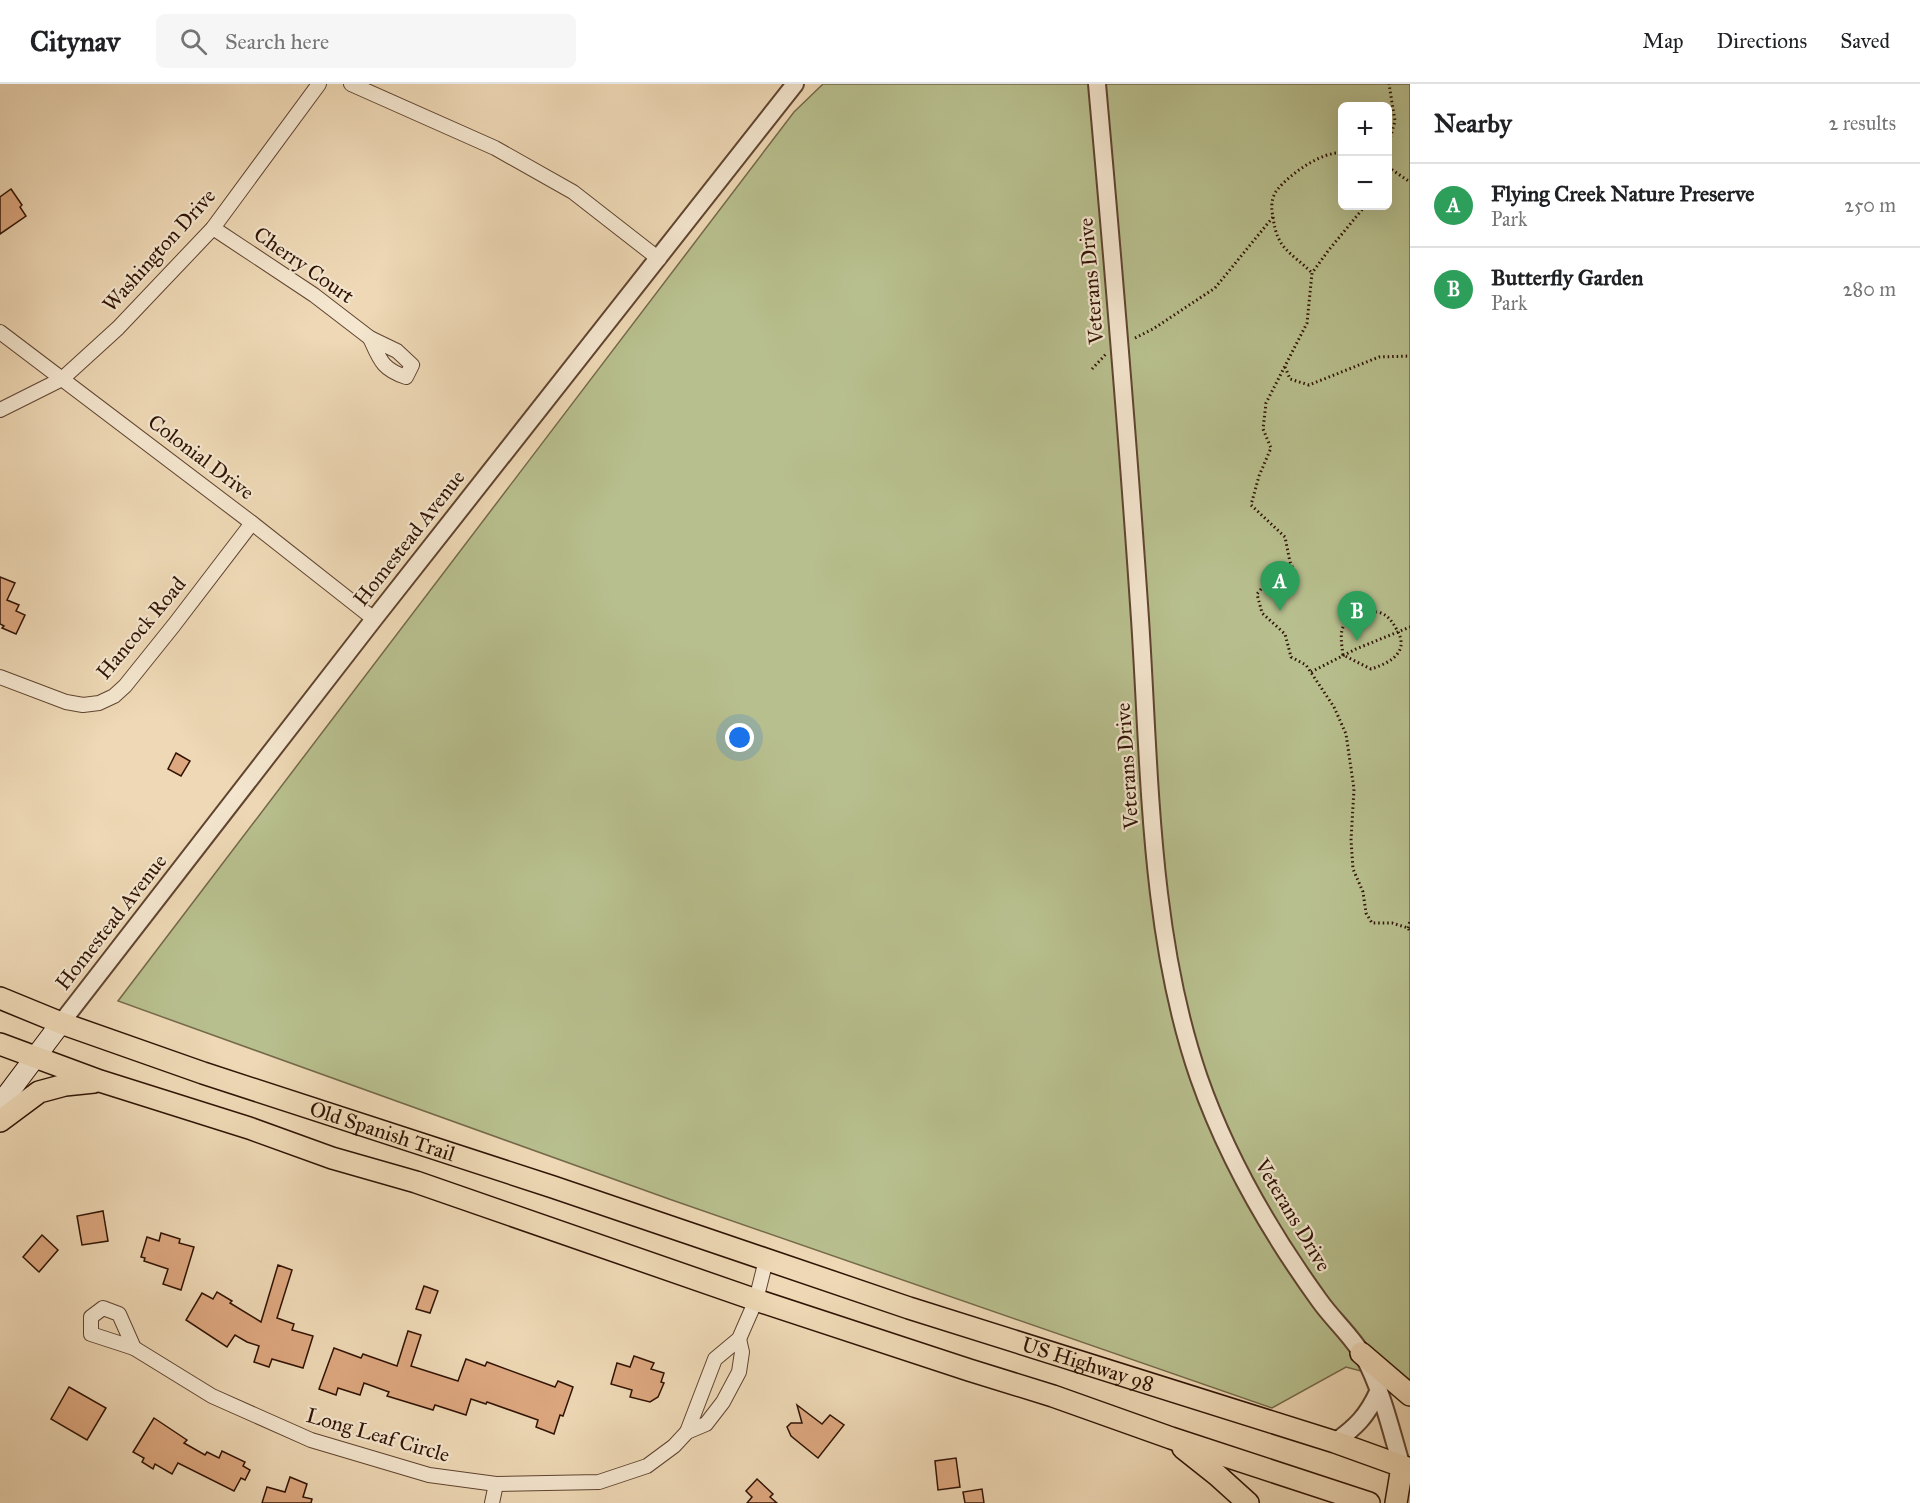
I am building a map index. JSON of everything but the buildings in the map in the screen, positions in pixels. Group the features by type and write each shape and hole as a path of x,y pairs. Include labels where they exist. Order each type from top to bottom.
{"main road":[{"name":"Old Spanish Trail","path":"0,998 61,1023 203,1073 553,1187 766,1260"},
{"path":"0,1104 61,1023"},
{"name":"Old Spanish Trail","path":"0,1044 35,1059 249,1128 332,1158 416,1182 756,1300"},
{"path":"0,1121 39,1092 65,1085 100,1081"},
{"name":"US Highway 98","path":"766,1260 931,1315 1335,1442 1406,1468"},
{"name":"US Highway 98","path":"756,1300 1053,1395 1171,1438 1369,1503"},
{"path":"1361,1353 1410,1395"},
{"path":"1171,1438 1248,1503"},
{"path":"1396,1503 1406,1468"}],"street":[{"name":"Washington Drive","path":"0,410 62,379 118,328 213,228 319,84"},
{"path":"351,84 495,148 563,186 659,259"},
{"name":"Homestead Avenue","path":"61,1023 374,619 795,84"},
{"name":"Veterans Drive","path":"1097,84 1132,505 1154,832 1161,912 1176,995 1199,1077 1230,1155 1274,1233 1321,1302 1361,1353 1406,1468"},
{"name":"Cherry Court","path":"213,228 314,295 370,338"},
{"name":"Colonial Drive","path":"0,332 252,523 374,619"},
{"name":"Hancock Road","path":"0,677 66,702 83,705 99,703 114,696 125,686 167,634 252,523"},
{"name":"Long Leaf Circle","path":"687,1432 715,1359 739,1339 756,1300 766,1260"},
{"name":"Long Leaf Circle","path":"134,1348 212,1396 310,1440 429,1474 496,1484 599,1482 647,1466 674,1446 687,1432 706,1424 731,1389 741,1363 739,1339"},
{"path":"1335,1442 1354,1428 1370,1411 1378,1392"},
{"path":"492,1503 496,1484"}],"path":[{"path":"1389,84 1392,102"},
{"path":"1392,102 1395,121 1392,132"},
{"path":"1312,273 1282,247 1275,231 1271,207 1276,191 1309,163 1334,152 1338,152"},
{"path":"1392,171 1410,182"},
{"path":"1362,210 1312,273 1307,323 1266,403 1263,429 1271,448 1251,505 1285,537 1290,562 1295,573 1292,586 1276,592 1262,588 1257,594 1262,613 1285,634 1291,657 1306,665 1334,707 1346,734 1354,789 1351,840 1353,869 1363,892 1366,913 1372,923 1392,922 1408,928"},
{"path":"1118,342 1136,338 1153,329 1215,288 1273,217"},
{"path":"1285,366 1290,379 1309,385 1379,357 1410,357"},
{"path":"1362,611 1380,613 1391,620 1402,637 1401,651 1384,665 1371,669 1343,656 1340,639 1342,626 1350,617 1362,611"},
{"path":"1311,672 1410,627"},
{"path":"1410,921 1408,928 1410,932"}],"green space":[{"path":"823,84 1410,84 1410,1384 1346,1367 1272,1408 669,1199 118,1001 794,112"}],"place":[{"name":"Flying Creek Nature Preserve","path":"1280,611"},
{"name":"Butterfly Garden","path":"1357,641"}]}
